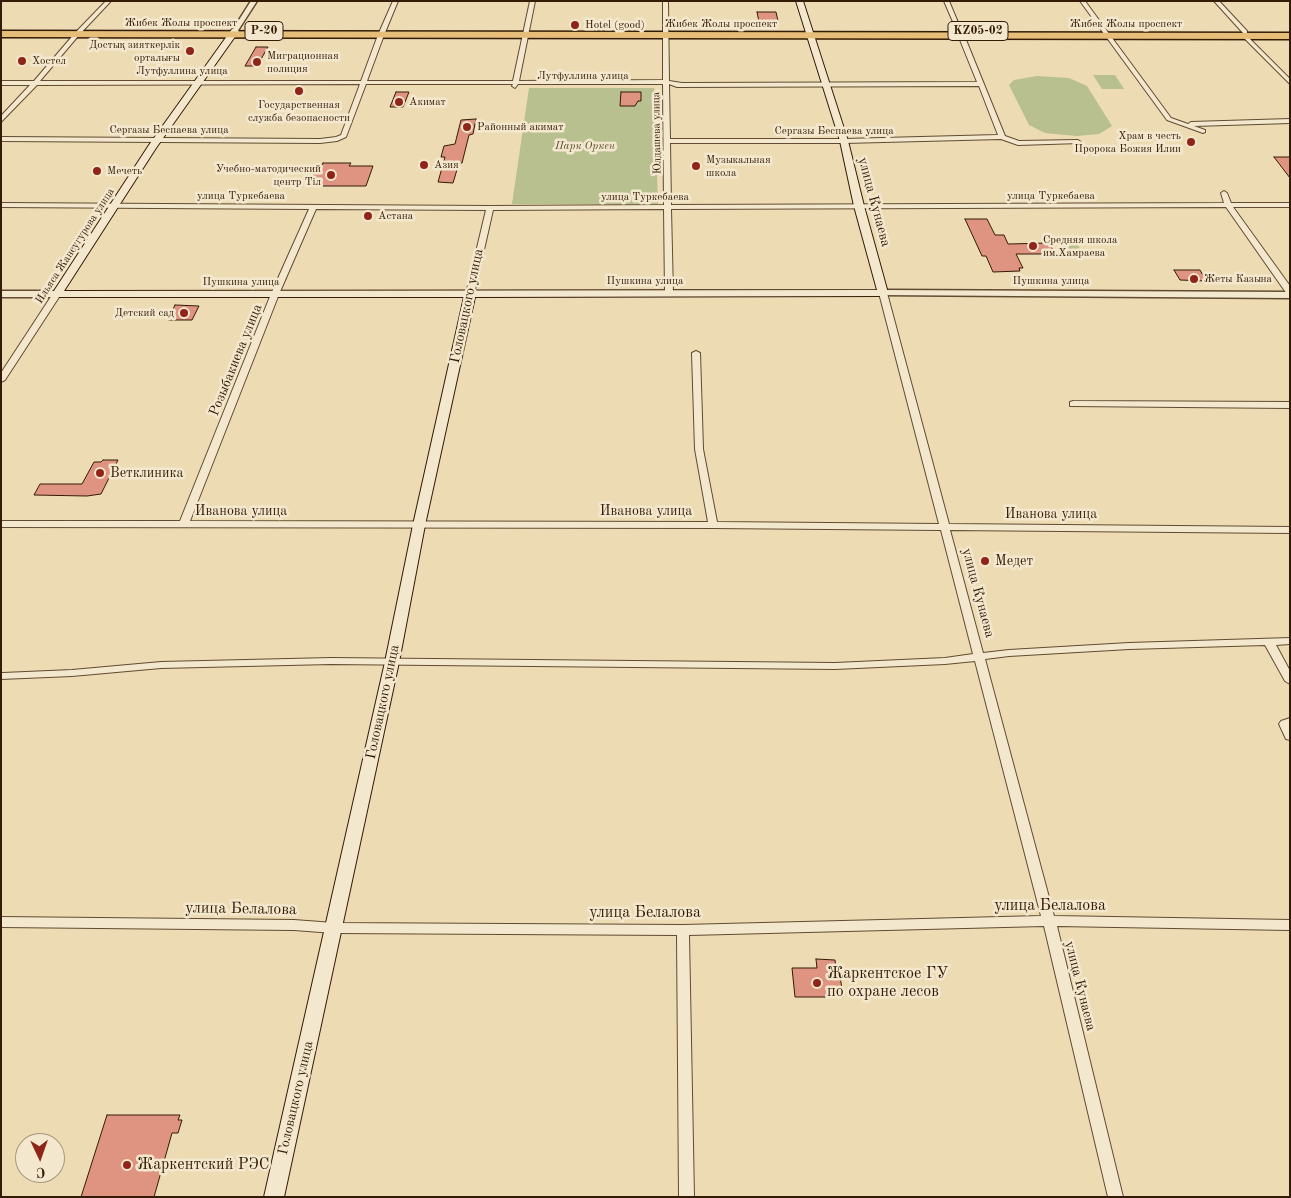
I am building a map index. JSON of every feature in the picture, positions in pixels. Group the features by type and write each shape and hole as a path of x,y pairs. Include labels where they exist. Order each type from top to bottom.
{"highway":[{"name":"Жибек Жолы проспект","path":"1,32 1106,33 1290,36"},
{"name":"Жибек Жолы проспект","path":"1245,34 1290,32"}],"main road":[{"name":"улица Кунаева","path":"799,1 844,142 883,293"},
{"name":"Ильяса Жансугурова улица","path":"57,294 157,140 233,33"},
{"name":"Пушкина улица","path":"57,294 883,293"},
{"name":"Головацкого улица","path":"274,1197 392,662 419,525 470,294"}],"street":[{"path":"1,120 109,1"},
{"name":"Ильяса Жансугурова улица","path":"233,33 254,1"},
{"path":"364,83 396,1"},
{"path":"515,84 533,1"},
{"name":"Юлдашева улица","path":"665,1 670,293"},
{"path":"946,1 1001,138"},
{"path":"1082,1 1166,115 1170,119 1203,131"},
{"path":"1216,1 1290,82"},
{"name":"Лутфуллина улица","path":"1,83 198,81 364,83 382,87 515,84 980,84"},
{"name":"Сергазы Беспаева улица","path":"1,139 320,141 336,139 344,136 364,83"},
{"path":"1187,124 1290,121"},
{"name":"Сергазы Беспаева улица","path":"667,141 844,142 1001,138 1018,143 1078,142"},
{"path":"1224,192 1229,207 1290,294"},
{"name":"улица Туркебаева","path":"1,205 490,208 1290,206"},
{"name":"Розыбакиева улица","path":"184,524 276,294 314,206"},
{"name":"Головацкого улица","path":"470,294 490,208"},
{"name":"Пушкина улица","path":"883,293 1290,294"},
{"name":"улица Кунаева","path":"883,293 1049,921 1116,1197"},
{"name":"Пушкина улица","path":"1,294 57,294"},
{"name":"Ильяса Жансугурова улица","path":"1,380 57,294"},
{"path":"696,353 699,449 713,525"},
{"path":"1072,404 1290,405"},
{"name":"Иванова улица","path":"1,524 713,525 1290,530"},
{"path":"4,676 72,673 161,665 392,662 835,666 945,661 980,656 1129,646 1290,641"},
{"path":"1269,642 1290,680"},
{"path":"1290,722 1285,724 1290,736"},
{"name":"улица Белалова","path":"1,922 294,925 334,928 683,930 1049,921 1290,925"},
{"path":"683,930 687,1197"}],"green space":[{"path":"1093,75 1115,75 1124,89 1102,89"},
{"path":"1037,76 1069,78 1087,86 1112,126 1099,134 1077,136 1045,133 1029,125 1009,85 1014,80"},
{"name":"Парк Оркен","path":"529,88 654,88 658,204 512,204"},
{"path":"1055,236 1074,236 1082,253 1063,253"}],"building":[{"path":"757,12 776,12 778,21 759,22"},
{"path":"256,47 268,47 257,66 245,66"},
{"path":"396,92 409,92 403,107 390,107"},
{"path":"621,92 641,92 641,101 638,101 635,106 620,106"},
{"path":"476,119 473,134 469,135 462,163 459,163 453,183 438,182 445,157 441,157 444,146 455,144 461,120"},
{"path":"1274,157 1290,157 1290,178"},
{"name":"Учебно-матодический центр Тіл","path":"323,163 351,163 349,166 373,166 366,186 309,186 318,165"},
{"name":"Средняя школа им.Хамраева","path":"965,219 987,219 995,235 1004,235 1008,244 1049,243 1055,254 1016,254 1023,268 1019,268 1020,271 993,272 986,256 982,256"},
{"name":"Жеты Казына","path":"1174,270 1200,270 1206,281 1180,280"},
{"name":"Детский сад","path":"175,305 199,306 192,320 168,320"},
{"name":"Ветклиника","path":"103,460 118,460 101,494 87,496 34,495 40,484 82,484 94,462 101,462"},
{"name":"Жаркентское ГУ по охране лесов","path":"816,959 835,960 836,968 839,968 843,997 795,997 792,968 817,968"},
{"name":"Жаркентский РЭС","path":"107,1115 180,1115 178,1120 182,1120 178,1133 172,1133 154,1197 81,1197"}],"place":[{"name":"Hotel (good)","path":"575,25"},
{"name":"Достық зияткерлік орталығы","path":"190,51"},
{"name":"Хостел","path":"22,61"},
{"name":"Миграционная полиция","path":"257,62"},
{"name":"Государственная служба безопасности","path":"299,91"},
{"name":"Акимат","path":"399,102"},
{"name":"Районный акимат","path":"467,127"},
{"name":"Храм в честь Пророка Божия Илии","path":"1191,142"},
{"name":"Азия","path":"424,165"},
{"name":"Музыкальная школа","path":"696,166"},
{"name":"Мечеть","path":"97,171"},
{"name":"Учебно-матодический центр Тіл","path":"331,175"},
{"name":"Астана","path":"368,216"},
{"name":"Средняя школа им.Хамраева","path":"1033,246"},
{"name":"Жеты Казына","path":"1194,279"},
{"name":"Детский сад","path":"184,313"},
{"name":"Ветклиника","path":"100,473"},
{"name":"Медет","path":"985,561"},
{"name":"Жаркентское ГУ по охране лесов","path":"817,983"},
{"name":"Жаркентский РЭС","path":"127,1165"}]}
